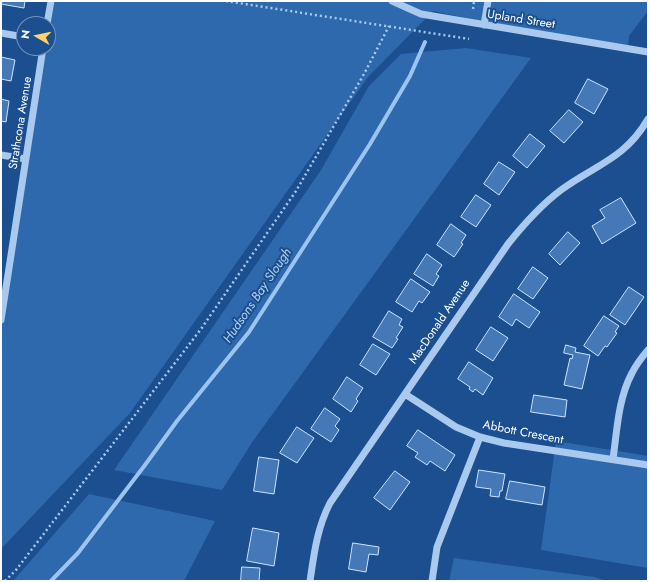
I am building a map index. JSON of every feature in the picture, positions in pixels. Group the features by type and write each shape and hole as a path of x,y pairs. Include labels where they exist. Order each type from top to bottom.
{"street":[{"path":"48,16 51,1"},
{"name":"Upland Street","path":"392,1 420,14 648,52"},
{"path":"484,24 488,1"},
{"path":"1,33 16,36"},
{"name":"Strathcona Avenue","path":"1,320 4,278 26,159 42,56"},
{"name":"MacDonald Avenue","path":"310,581 318,533 323,517 330,503 488,271 520,228 546,201 563,188 614,158 642,131 648,119"},
{"path":"1,155 26,159"},
{"path":"613,459 626,388 631,374 648,350"},
{"name":"Abbott Crescent","path":"405,394 456,427 480,437 504,443 648,465"},
{"path":"432,581 437,547 480,437"}],"path":[{"path":"226,1 468,39"},
{"path":"473,9 474,1"},
{"path":"5,581 16,570 210,316 296,191 364,74 389,26"}],"shaded area":[{"path":"48,1 648,1 648,11 629,36 628,49 559,37 433,11 368,77 130,413 1,549 1,322 40,56 56,56 56,16 48,16"},
{"path":"466,48 531,58 253,441 222,490 114,470 321,170 369,86 401,54"},
{"path":"556,441 648,456 648,568 541,550"},
{"path":"89,494 215,521 184,581 13,581"},
{"path":"454,558 594,577 607,581 449,581"}],"building":[{"path":"1,1 25,1 24,8 1,4"},
{"path":"1,57 15,60 11,81 1,79"},
{"path":"588,79 608,89 594,114 575,103"},
{"path":"1,99 9,101 6,122 1,121"},
{"path":"569,110 583,122 564,143 550,131"},
{"path":"530,134 545,146 527,168 513,156"},
{"path":"499,162 515,172 499,195 484,184"},
{"path":"476,195 491,205 476,227 461,217"},
{"path":"621,198 636,223 602,244 592,226 605,218 600,210"},
{"path":"451,224 466,235 461,243 463,244 454,257 437,245"},
{"path":"568,232 580,243 560,265 549,254"},
{"path":"427,254 442,265 436,274 439,276 433,286 414,274"},
{"path":"533,267 548,278 533,299 518,289"},
{"path":"411,279 430,292 422,303 419,301 412,312 396,302"},
{"path":"629,287 644,297 625,325 610,315"},
{"path":"514,294 540,312 529,328 516,319 512,326 499,317"},
{"path":"389,311 402,319 399,325 403,327 392,348 373,337"},
{"path":"604,316 619,326 615,332 617,333 607,347 605,346 598,356 584,346"},
{"path":"491,327 508,338 493,361 476,350"},
{"path":"373,344 390,354 376,375 360,365"},
{"path":"566,345 576,348 575,352 590,355 582,389 564,385 570,358 572,359 573,355 564,353"},
{"path":"469,362 493,378 483,395 475,389 473,392 469,389 470,387 458,379"},
{"path":"347,377 363,388 356,399 358,401 351,412 333,399"},
{"path":"534,395 567,400 565,417 531,412"},
{"path":"325,408 340,419 335,426 339,430 331,442 311,429"},
{"path":"297,427 314,438 297,463 280,453"},
{"path":"418,430 455,455 445,471 430,461 427,465 415,457 418,453 407,446"},
{"path":"259,457 279,460 274,494 254,491"},
{"path":"479,470 505,474 502,491 500,491 499,497 490,496 491,489 476,487"},
{"path":"395,471 410,482 390,510 374,498"},
{"path":"510,481 545,487 542,505 506,499"},
{"path":"253,528 279,533 274,566 247,561"},
{"path":"353,543 379,547 378,555 369,554 366,572 349,569"},
{"path":"242,567 260,568 259,581 241,581"}],"waterway":[{"name":"Hudsons Bay Slough","path":"51,581 78,553 177,421 249,332 370,144 410,76 425,42"}]}
